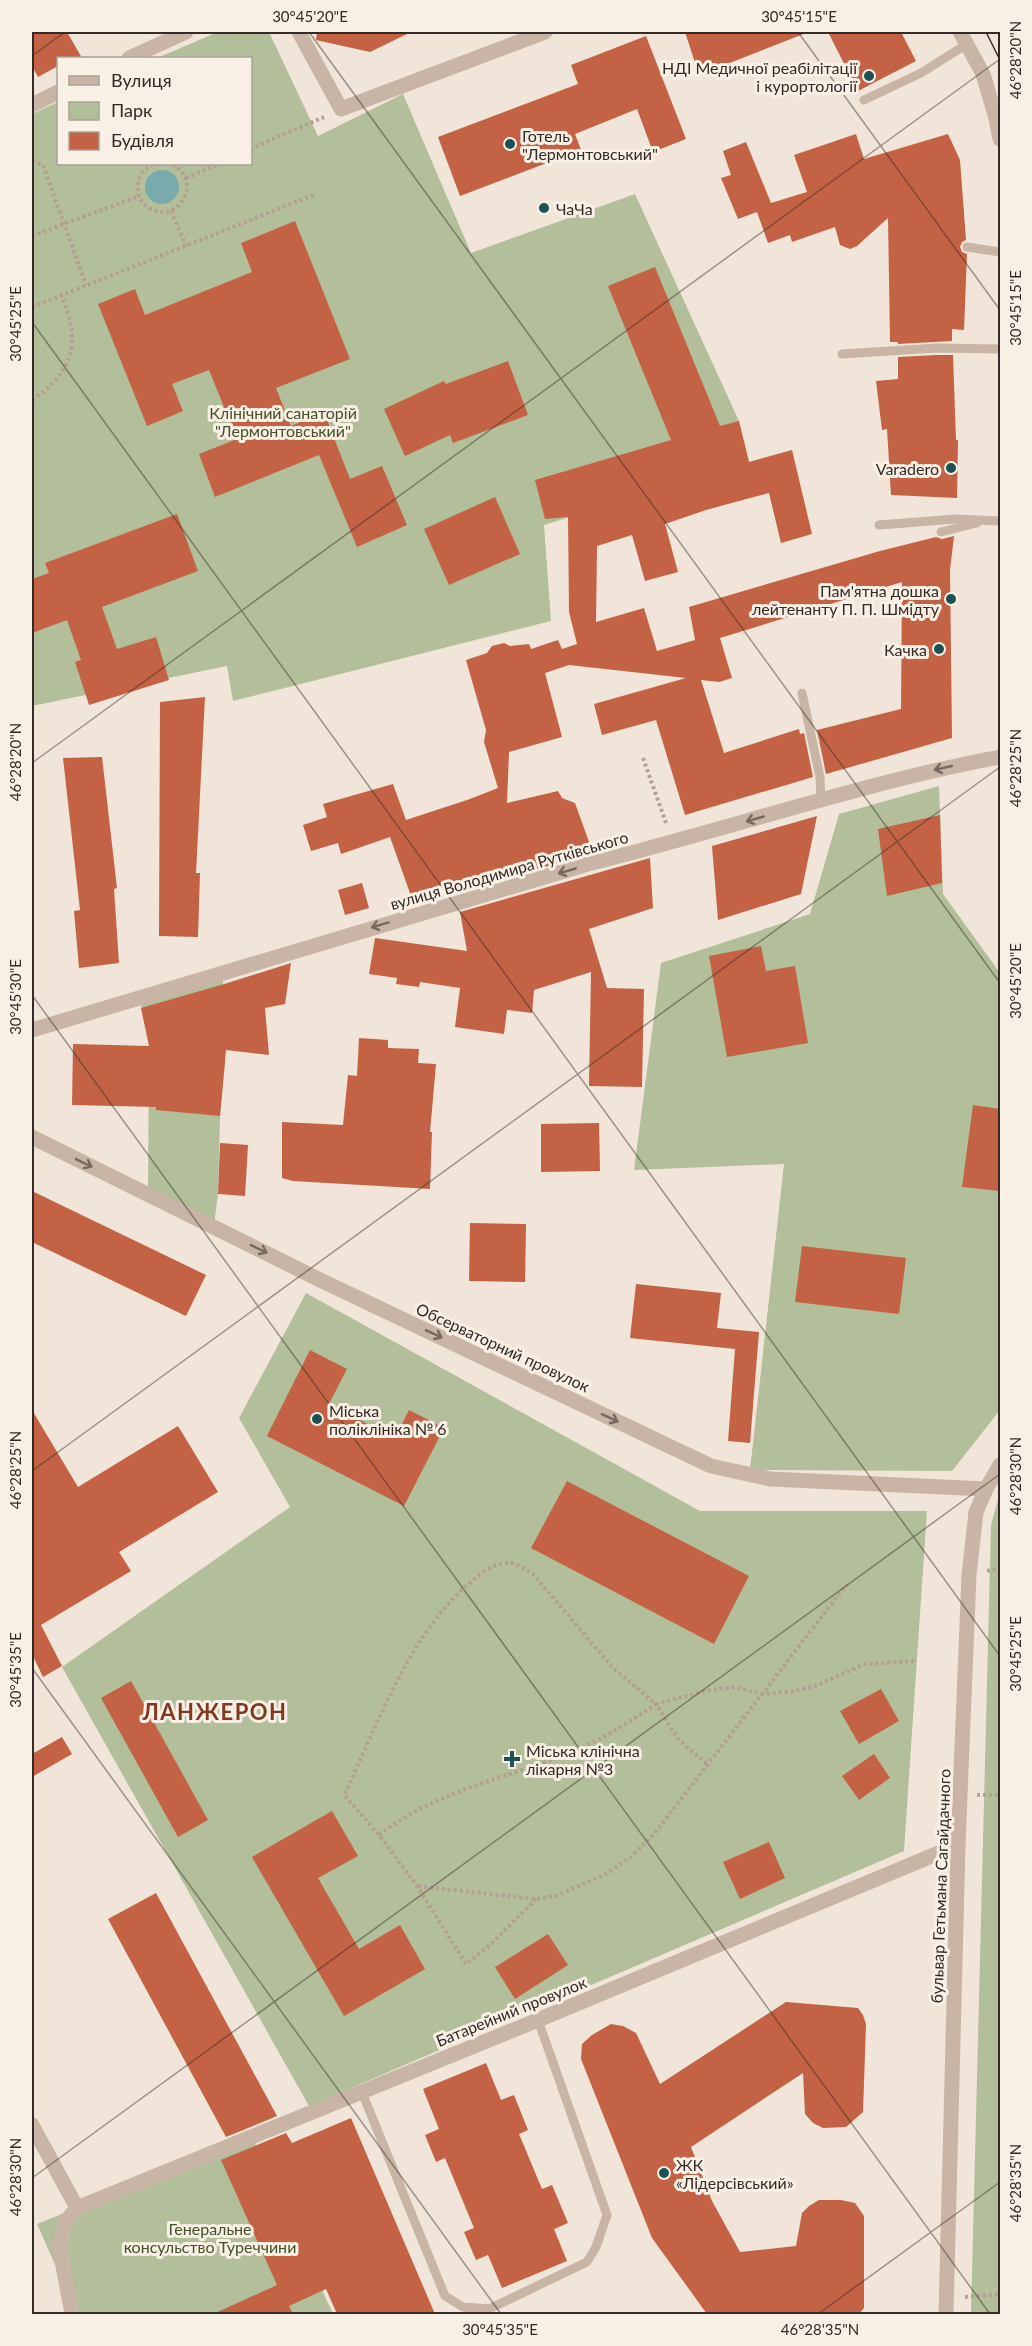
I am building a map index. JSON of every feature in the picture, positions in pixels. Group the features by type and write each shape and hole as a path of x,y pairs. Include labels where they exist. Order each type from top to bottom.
{"street":[{"path":"131,57 186,32"},
{"path":"299,32 341,109 545,32"},
{"path":"964,38 983,74 998,122 1000,139"},
{"path":"32,105 57,92"},
{"name":"вулиця Володимира Рутківського","path":"32,1029 555,874 821,800 948,767 1000,757"},
{"name":"Обсерваторний провулок","path":"32,1137 318,1279 711,1466 770,1479 986,1488"},
{"name":"бульвар Гетьмана Сагайдачного","path":"946,2307 958,1845 969,1575 976,1512 986,1488 1000,1465"},
{"name":"Батарейний провулок","path":"77,2208 958,1845"},
{"path":"32,2125 77,2208 66,2221 59,2244 72,2314"}],"lane":[{"path":"864,100 921,73 964,38"},
{"path":"967,247 1000,252"},
{"path":"842,354 937,348 1000,349"},
{"path":"879,525 956,519 1000,521"},
{"path":"941,532 989,521"},
{"path":"802,693 820,777 821,800"},
{"path":"361,2090 445,2296 463,2307 489,2309 587,2262 596,2247 607,2215 538,2020"}],"path":[{"path":"252,148 341,109"},
{"path":"32,160 43,165 86,285"},
{"path":"151,165 145,168 139,177 137,186 139,196 152,210 162,212 171,211 180,206 188,188 181,170 173,165"},
{"path":"186,178 217,165"},
{"path":"32,308 316,194"},
{"path":"32,237 139,196"},
{"path":"171,211 186,246"},
{"path":"32,400 52,386 66,366 73,342 71,318 61,295"},
{"path":"644,758 665,820"},
{"path":"536,1899 490,1945 466,1964 417,1886 379,1835 344,1795 408,1661 430,1625 464,1588 492,1567 506,1563 519,1565 533,1574 614,1669 656,1704 678,1739 707,1764"},
{"path":"417,1886 536,1899 556,1896 575,1889 604,1875 631,1857 654,1833 847,1584"},
{"path":"379,1835 398,1820 437,1800 573,1751 617,1730 656,1704 710,1690 735,1687 762,1694 815,1686 865,1664 917,1661"},
{"path":"946,2307 1000,2294"}],"green space":[{"name":"Клінічний санаторій \"Лермонтовський\"","path":"218,32 269,32 318,136 403,94 471,253 635,194 739,421 749,462 544,525 551,621 233,701 227,666 32,706 32,114 57,102 57,165 252,165 252,57 159,57"},
{"path":"939,786 943,894 1000,973 1000,1410 952,1471 750,1470 784,1164 634,1170 661,963 810,914 839,814"},
{"path":"223,975 225,1063 220,1116 218,1194 214,1225 148,1191 149,1044 140,1000"},
{"name":"Міська клінічна лікарня №3","path":"306,1293 700,1511 927,1511 904,1851 309,2106 62,1667 290,1507 239,1418"},
{"path":"1000,1492 1000,2314 971,2314 991,1525"},
{"name":"Генеральне консульство Туреччини","path":"252,2137 333,2314 77,2314 37,2224"}],"water":[{"path":"162,170 174,175 179,187 174,199 162,204 150,199 145,187 150,175"}],"building":[{"path":"32,32 67,32 81,57 57,57 57,67 38,77 32,66"},
{"path":"317,32 411,32 370,52 316,40"},
{"path":"685,32 806,32 806,33 699,75"},
{"name":"НДІ Медичної реабілітації і курортології","path":"828,32 901,32 916,61 858,91"},
{"path":"646,36 686,139 653,152 637,109 575,134 581,150 460,196 438,137 578,84 571,65"},
{"path":"856,134 864,159 948,134 960,160 966,240 960,247 962,252 967,254 964,330 952,329 952,341 898,344 898,342 890,342 888,218 857,246 850,249 840,245 835,227 792,242 790,235 768,243 757,212 738,219 721,178 731,175 723,151 746,142 771,203 807,192 794,155"},
{"path":"295,221 350,359 276,388 291,426 324,412 350,479 382,466 407,525 357,547 319,455 215,497 199,454 237,439 209,370 172,384 183,411 147,426 98,304 135,289 145,315 252,272 241,243"},
{"path":"655,267 720,426 739,421 749,462 792,450 812,534 781,543 769,493 665,524 678,572 645,581 632,535 597,546 596,622 644,608 657,651 695,640 689,607 880,551 936,537 942,539 954,536 950,570 952,738 826,774 817,730 901,709 902,582 720,638 732,678 719,682 701,680 724,753 799,729 800,734 804,733 813,777 685,815 656,720 602,735 594,704 686,678 569,665 545,673 562,737 509,752 507,803 558,791 562,798 575,803 593,853 456,893 454,881 411,896 390,837 341,854 338,843 311,851 303,825 327,817 323,804 393,784 406,820 498,788 484,742 486,730 466,660 487,653 492,646 504,643 510,646 529,644 531,649 558,640 562,649 577,644 569,612 568,517 545,519 535,480 671,440 608,286"},
{"path":"953,355 956,440 958,440 957,498 891,495 887,429 882,430 876,381 898,379 898,357"},
{"path":"508,361 528,415 453,443 450,435 405,456 384,409 444,381 446,384"},
{"path":"495,497 520,554 449,585 424,529"},
{"path":"177,514 198,571 102,607 117,649 156,637 169,680 89,705 75,662 81,660 67,620 32,633 32,579 49,573 45,563"},
{"path":"205,697 196,873 200,873 198,937 159,936 160,702"},
{"path":"102,757 117,888 114,889 119,963 79,968 74,911 80,910 63,758"},
{"path":"940,815 942,883 887,896 878,829"},
{"path":"817,816 801,894 718,920 712,846"},
{"path":"650,858 653,908 589,929 607,988 644,989 642,1087 589,1086 591,972 534,990 532,1013 507,1010 504,1034 455,1027 460,988 420,982 419,987 396,984 397,978 369,974 375,938 467,951 460,912"},
{"path":"362,883 369,908 345,915 338,890"},
{"path":"761,946 766,971 795,966 808,1043 727,1057 709,956"},
{"path":"291,963 285,1004 265,1008 269,1055 226,1050 220,1116 156,1110 156,1107 72,1105 73,1044 149,1046 141,1008"},
{"path":"359,1038 388,1040 388,1048 419,1049 418,1063 436,1064 430,1132 432,1132 430,1189 293,1181 282,1178 282,1122 343,1125 348,1075 357,1076"},
{"path":"973,1105 1000,1109 1000,1191 962,1187"},
{"path":"599,1123 600,1171 541,1172 541,1124"},
{"path":"220,1143 248,1145 245,1196 218,1194"},
{"path":"32,1191 206,1275 186,1316 32,1242"},
{"path":"470,1223 526,1224 525,1282 469,1281"},
{"path":"802,1246 906,1258 899,1314 795,1302"},
{"path":"636,1284 721,1293 717,1328 759,1332 750,1443 728,1441 735,1349 630,1338"},
{"name":"Міська поліклініка № 6","path":"310,1350 347,1369 329,1404 395,1438 409,1410 444,1428 404,1506 267,1436"},
{"path":"32,1410 78,1487 178,1426 218,1492 119,1552 131,1571 41,1625 62,1666 43,1677 32,1654"},
{"path":"567,1481 749,1576 714,1644 531,1548"},
{"path":"131,1681 208,1820 178,1837 101,1698"},
{"path":"881,1689 899,1721 859,1744 840,1711"},
{"path":"62,1737 72,1754 32,1777 32,1754"},
{"path":"874,1754 890,1778 859,1800 842,1776"},
{"path":"332,1811 358,1856 318,1878 359,1949 400,1925 425,1969 344,2016 252,1857"},
{"path":"769,1842 785,1878 740,1899 723,1862"},
{"path":"156,1893 277,2116 226,2137 108,1919"},
{"path":"548,1934 568,1965 515,1999 495,1967"},
{"name":"ЖК «Лідерсівський»","path":"786,2002 858,2008 863,2015 866,2024 863,2112 846,2127 823,2128 813,2123 805,2114 803,2073 691,2147 712,2201 740,2252 796,2246 802,2213 819,2200 841,2200 855,2203 864,2216 864,2308 859,2314 707,2314 652,2238 581,2059 582,2044 611,2024 623,2026 636,2033 660,2084"},
{"path":"486,2063 501,2100 514,2095 528,2130 519,2134 542,2189 552,2185 568,2223 554,2229 567,2261 502,2288 488,2255 476,2260 464,2232 474,2228 445,2158 436,2162 425,2135 439,2129 423,2089"},
{"path":"351,2118 435,2314 337,2314 326,2289 289,2306 293,2314 213,2314 277,2285 221,2160 286,2133 292,2143"}],"tram line":[{"path":"986,32 1000,60"}],"place":[{"name":"НДІ Медичної реабілітації і курортології","path":"869,76"},
{"name":"Готель \"Лермонтовський\"","path":"510,144"},
{"name":"ЧаЧа","path":"544,208"},
{"name":"Varadero","path":"951,468"},
{"name":"Пам'ятна дошка лейтенанту П. П. Шмідту","path":"951,599"},
{"name":"Качка","path":"939,649"},
{"name":"Міська поліклініка № 6","path":"317,1419"},
{"name":"Міська клінічна лікарня №3","path":"512,1759"},
{"name":"ЖК «Лідерсівський»","path":"664,2173"}],"district":[{"name":"ЛАНЖЕРОН","path":"215,1711"}]}
